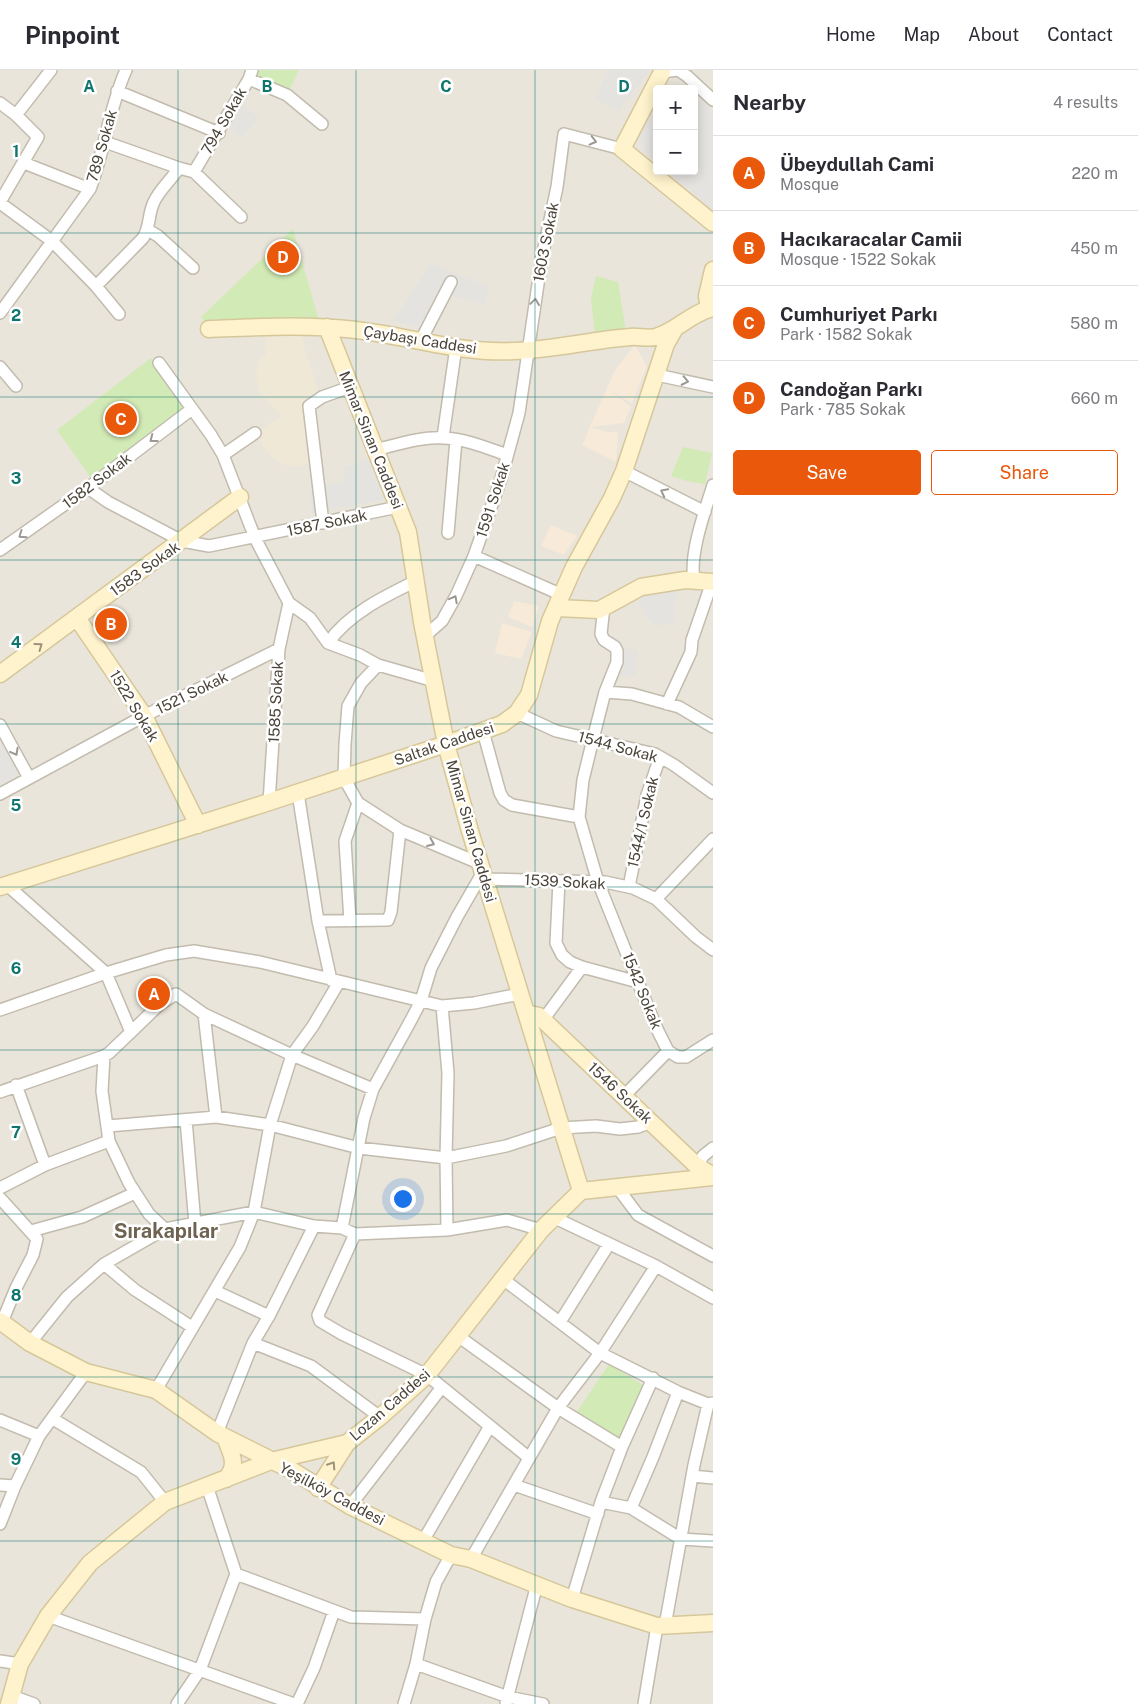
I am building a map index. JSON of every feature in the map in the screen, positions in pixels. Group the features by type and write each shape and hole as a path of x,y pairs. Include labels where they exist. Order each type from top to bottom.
{"main road":[{"path":"662,71 622,148 713,223"},
{"path":"711,308 707,296 713,270"},
{"name":"Çaybaşı Caddesi","path":"209,329 327,327 397,336 456,347 510,352 631,337 655,337 674,330 711,308"},
{"name":"Mimar Sinan Caddesi","path":"327,327 408,532 425,636 446,744 580,1191"},
{"path":"631,337 662,356 674,330"},
{"name":"Saltak Caddesi","path":"4,886 446,744 502,724 517,713 529,695 550,621 574,567 612,498 624,471 657,376 662,356"},
{"name":"1583 Sokak","path":"0,674 182,541 240,496"},
{"path":"560,602 599,610 641,587 694,580 712,582"},
{"name":"1522 Sokak","path":"78,618 144,716 198,825"},
{"name":"1546 Sokak","path":"526,1013 539,1016 697,1166 713,1177"},
{"path":"580,1191 713,1177"},
{"name":"Lozan Caddesi","path":"11,1700 20,1664 48,1616 90,1564 166,1502 271,1462 347,1443 380,1417 427,1375 541,1230 580,1191"},
{"name":"Yeşilköy Caddesi","path":"1,1322 30,1343 86,1372 156,1390 221,1435 271,1462 293,1471 350,1506 451,1555 471,1559 572,1599 661,1626 713,1624"},
{"path":"221,1435 233,1458 234,1467 226,1479"},
{"path":"318,1488 347,1443"}],"street":[{"path":"16,115 51,70"},
{"name":"789 Sokak","path":"0,313 90,189 98,168 117,91 126,70"},
{"path":"662,71 678,70 713,100"},
{"path":"250,74 288,95 322,124"},
{"name":"794 Sokak","path":"194,172 250,74"},
{"path":"117,91 218,133"},
{"path":"0,103 16,115 38,137 0,203 52,241 96,286 119,314"},
{"name":"1603 Sokak","path":"528,350 542,257 558,187 564,134 622,148"},
{"path":"105,142 194,172 241,217"},
{"path":"24,163 90,189"},
{"path":"96,286 143,238 148,230 148,218 154,202 178,168"},
{"path":"148,230 158,236 193,268"},
{"path":"421,340 451,282"},
{"path":"0,292 10,299"},
{"path":"443,437 456,347"},
{"name":"1591 Sokak","path":"425,636 442,621 456,596 474,556 501,479 518,413 528,350"},
{"path":"159,363 223,455 255,538 289,603 310,618 328,643 360,655 378,665 434,681"},
{"path":"0,367 16,386"},
{"path":"657,376 713,387"},
{"path":"323,524 308,406 322,397 350,387"},
{"name":"1582 Sokak","path":"0,550 88,488 192,409"},
{"path":"223,455 255,433"},
{"path":"375,450 414,441 443,437 479,445 507,455"},
{"path":"448,534 456,440"},
{"path":"624,471 705,512"},
{"path":"694,580 692,570 698,535 713,485"},
{"name":"1587 Sokak","path":"88,488 108,502 182,541 209,546 398,507"},
{"path":"474,556 560,602"},
{"path":"328,643 338,629 383,597 416,581"},
{"path":"667,704 691,652 692,640 712,582"},
{"name":"1585 Sokak","path":"269,802 279,648 289,603"},
{"path":"483,731 500,793 504,800 512,805 579,817 583,780 593,739 605,692 617,662 617,651 604,640 602,634 604,606"},
{"name":"1521 Sokak","path":"0,794 144,716 279,648"},
{"path":"342,1228 364,1118 372,1089 397,1047 421,1000 431,968 483,872 400,830 358,803 344,778 348,706 361,683 378,665"},
{"path":"605,692 632,694 667,704 679,708 713,727"},
{"name":"1544 Sokak","path":"517,713 556,731 655,754 674,764 713,793"},
{"path":"0,725 29,778"},
{"name":"1544/1 Sokak","path":"628,887 647,794 660,757"},
{"path":"156,1390 240,1247 254,1212 270,1126 292,1055 313,1026 335,981 318,921 298,793"},
{"path":"350,921 345,841 358,803"},
{"name":"1542 Sokak","path":"579,817 598,882 656,1027 668,1051"},
{"path":"318,921 388,920 391,912 400,830"},
{"path":"656,899 713,839"},
{"name":"1539 Sokak","path":"483,872 559,881 598,882 628,887 656,899 713,950"},
{"path":"559,881 556,943 562,955 570,962 582,967 638,982"},
{"path":"4,886 106,973 130,1032"},
{"path":"0,1010 106,973 166,955 194,952 260,962 442,1006 474,1003 520,994"},
{"path":"543,1020 582,967"},
{"path":"0,1092 104,1056 160,1004 176,994 204,1014 292,1055 372,1089"},
{"path":"442,1006 448,1073 447,1230"},
{"path":"204,1014 216,1117"},
{"path":"624,1096 668,1051 678,1057 686,1057 713,1040"},
{"path":"104,1056 102,1091 109,1141 135,1193 149,1214 165,1229"},
{"path":"16,1085 45,1165"},
{"path":"108,1126 216,1117 270,1126 358,1148 446,1158 506,1146 560,1128 596,1126 638,1127 652,1122"},
{"path":"186,1120 195,1224"},
{"path":"0,1188 45,1165 109,1141"},
{"path":"697,1166 703,1156 713,1148"},
{"path":"617,1187 638,1215 713,1256"},
{"path":"31,1230 82,1217 135,1193"},
{"path":"0,1198 31,1230 37,1239 34,1255 16,1288 1,1322"},
{"path":"30,1343 67,1297 104,1264 165,1229 254,1212 314,1226 342,1228 355,1234 447,1230 507,1220 541,1230"},
{"path":"553,1217 656,1266 713,1298"},
{"path":"221,1435 253,1343 269,1316 314,1226"},
{"path":"355,1234 318,1315 320,1321 342,1334 427,1375 528,1458"},
{"path":"560,1322 609,1244"},
{"path":"104,1264 135,1290 192,1327"},
{"path":"471,1559 558,1408 600,1353 656,1266"},
{"path":"502,1279 600,1353 678,1392 710,1403 692,1476 681,1539 644,1704"},
{"path":"215,1291 269,1316"},
{"path":"458,1336 558,1408 622,1446"},
{"path":"253,1343 312,1366 380,1417"},
{"path":"0,1524 15,1486 39,1436 86,1372"},
{"path":"572,1599 599,1508 622,1446 653,1378"},
{"path":"350,1506 442,1387"},
{"path":"631,1508 678,1392"},
{"path":"53,1419 141,1472 166,1502"},
{"path":"0,1420 39,1436"},
{"path":"423,1541 490,1426"},
{"path":"692,1476 713,1478"},
{"path":"0,1485 15,1486"},
{"path":"514,1485 599,1508 631,1508 681,1539 713,1541"},
{"path":"177,1704 200,1670 236,1574 206,1486"},
{"path":"404,1704 436,1582 451,1555"},
{"path":"236,1574 351,1617 425,1619"},
{"path":"507,1700 538,1584"},
{"path":"48,1616 200,1670 264,1699 296,1704 314,1668 334,1611"},
{"path":"0,1662 20,1664"},
{"path":"416,1664 507,1700 543,1704"},
{"path":"11,1700 34,1704"}],"shaded area":[{"path":"0,70 713,70 713,1704 0,1704"},
{"path":"608,70 651,70 619,111 594,99"},
{"path":"698,97 713,112 713,211 672,175 698,175"},
{"path":"243,105 259,118 242,138 226,125"},
{"path":"653,110 651,125 653,125 653,159 646,153 638,139 640,128"},
{"path":"431,263 489,286 485,305 445,294 427,329 393,321"},
{"path":"302,331 305,352 320,396 306,406 312,462 300,466 290,466 281,463 271,456 259,439 260,431 281,416 259,391 256,376 259,360 266,354 265,335"},
{"path":"635,345 647,366 632,403 611,391 631,407 624,423 591,427 606,432 618,432 616,462 582,445 615,370"},
{"path":"373,458 388,499 312,513 309,490 345,481 344,467"},
{"path":"551,525 577,536 564,555 541,546"},
{"path":"677,590 674,622 669,624 663,623 658,627 646,618 639,604 641,597"},
{"path":"514,601 539,606 532,627 508,617"},
{"path":"502,623 532,632 521,659 495,653"},
{"path":"624,648 638,650 635,677 620,676"},
{"path":"0,739 20,774 0,785"}],"green space":[{"path":"252,70 299,70 287,95 249,79"},
{"path":"293,229 319,321 209,327 201,317"},
{"path":"596,276 618,282 626,332 595,335 591,298"},
{"path":"151,358 186,408 91,478 57,430"},
{"path":"683,447 712,453 705,484 671,476"},
{"path":"609,1364 646,1387 622,1443 574,1416"}],"place":[{"name":"Candoğan Parkı","path":"283,257"},
{"name":"Cumhuriyet Parkı","path":"121,419"},
{"name":"Hacıkaracalar Camii","path":"111,624"},
{"name":"Übeydullah Cami","path":"154,994"}],"district":[{"name":"Sırakapılar","path":"166,1231"}]}
